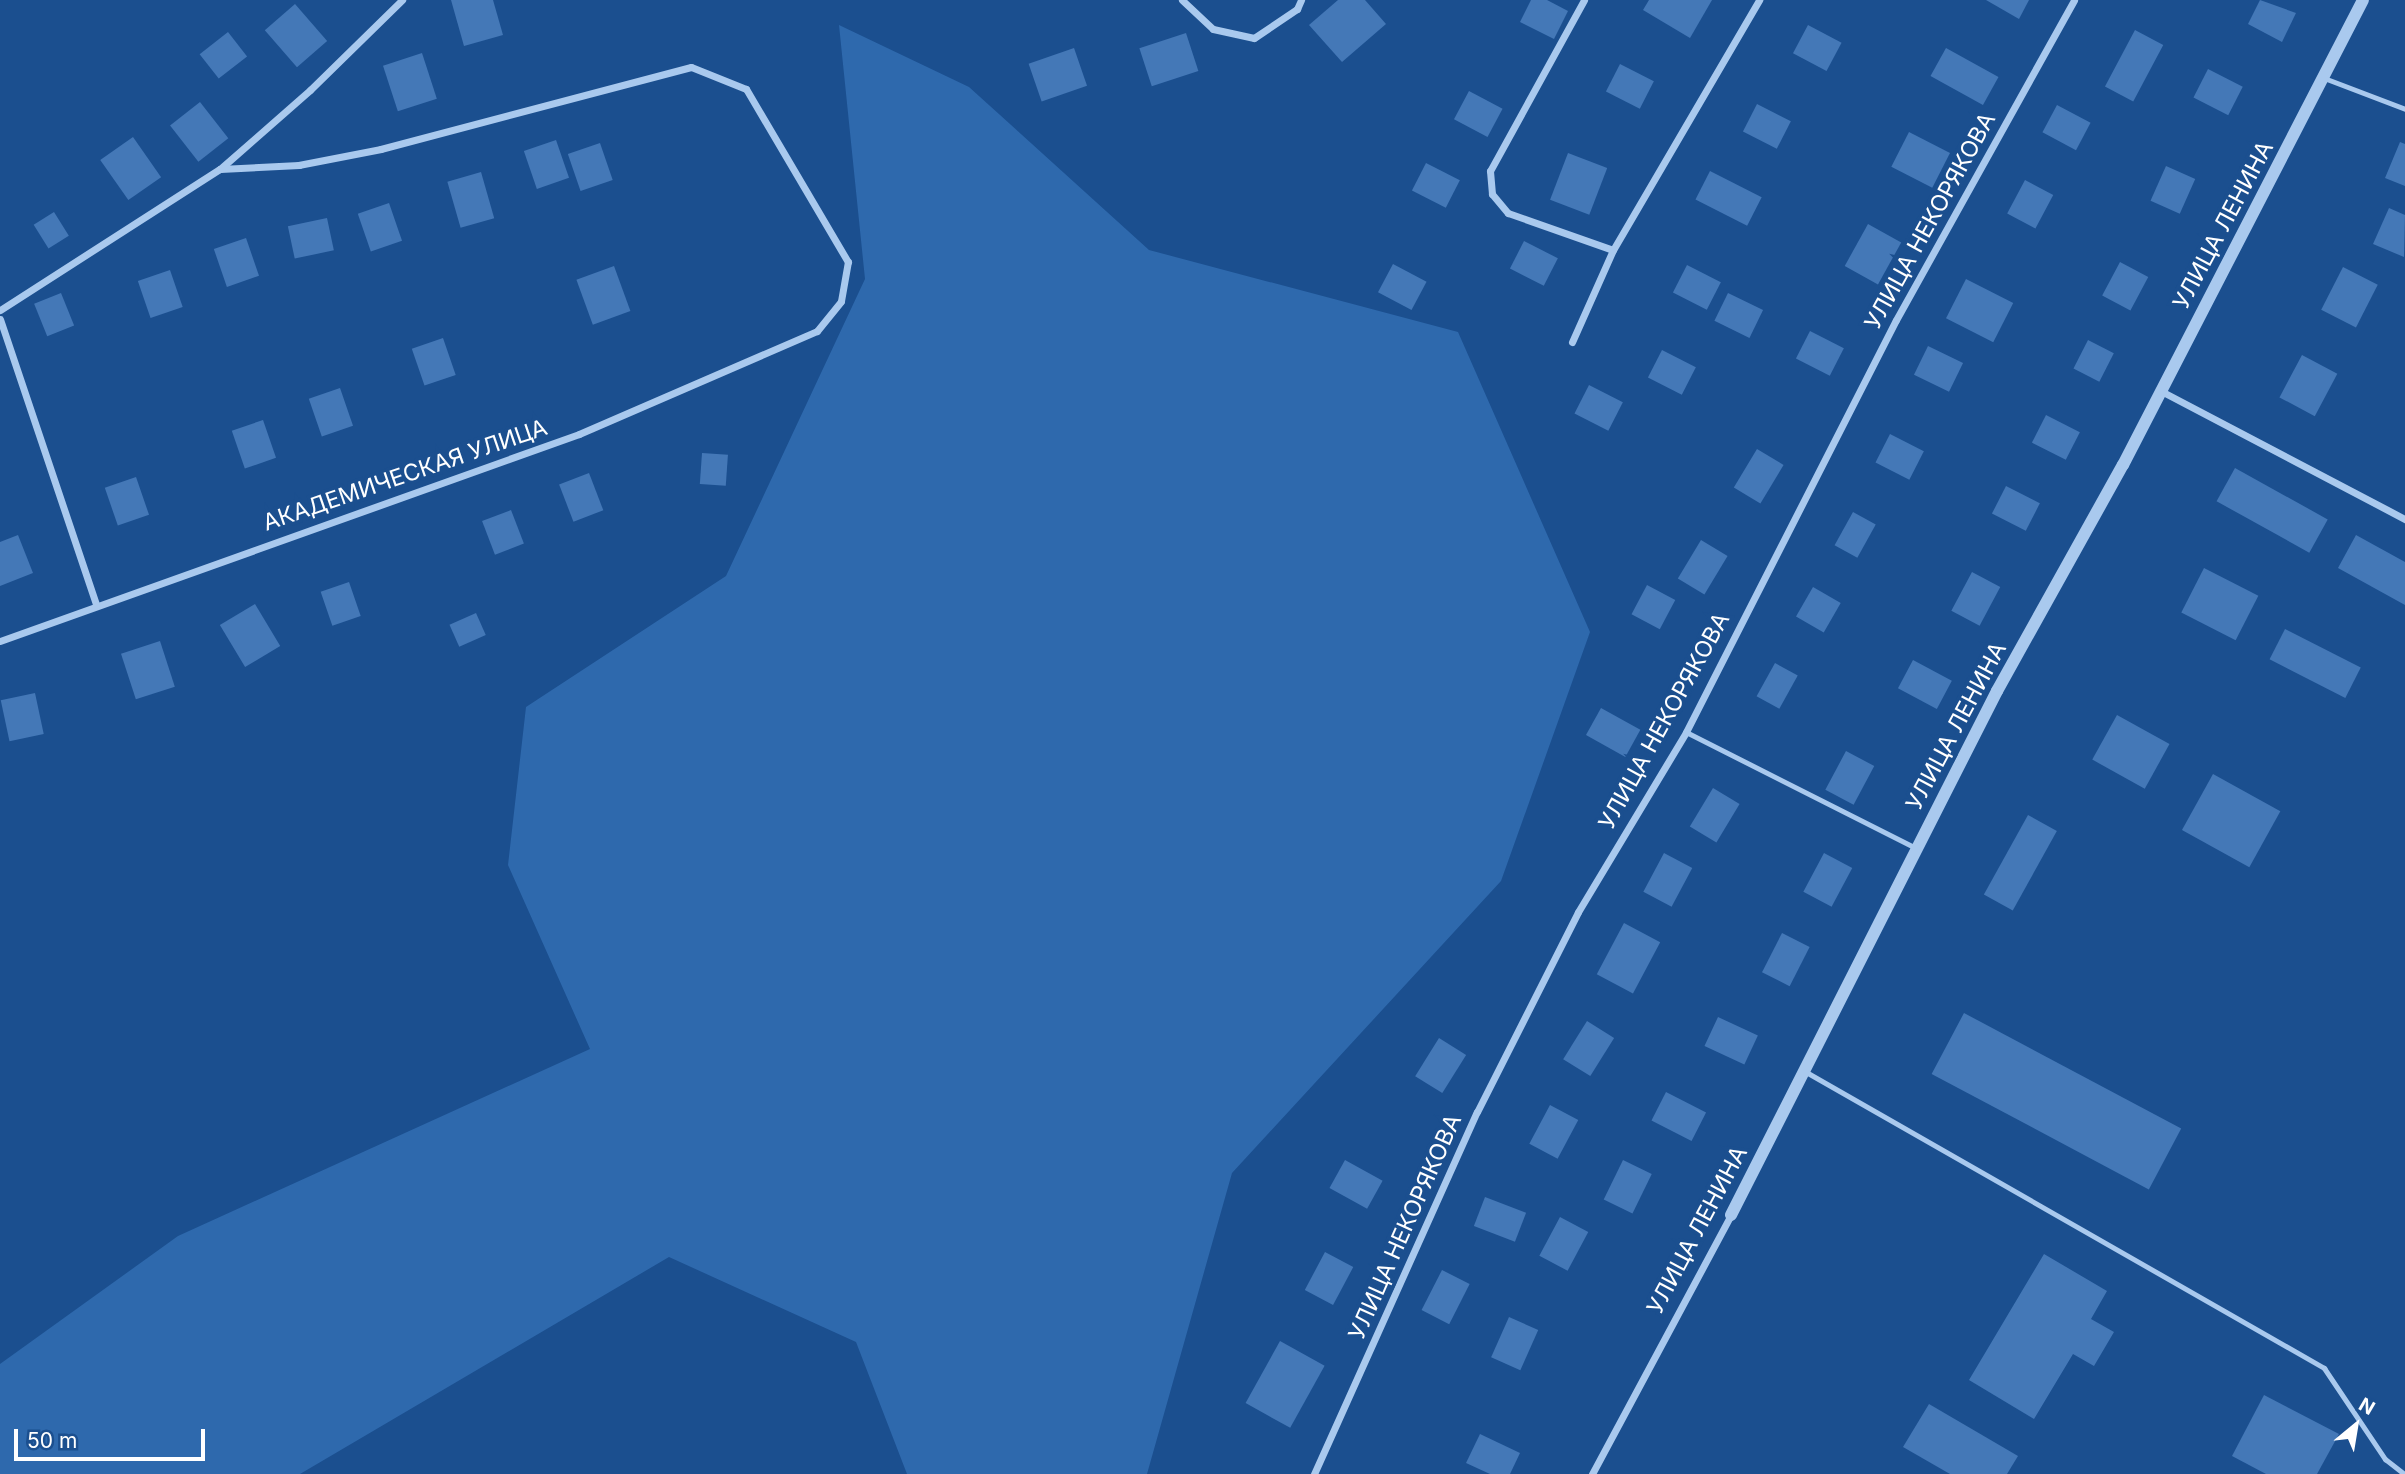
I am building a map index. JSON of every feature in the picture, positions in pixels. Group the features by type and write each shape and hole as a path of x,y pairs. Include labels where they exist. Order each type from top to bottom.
{"street":[{"path":"0,310 220,169 310,90 402,0"},
{"path":"1182,0 1213,29 1254,38 1297,9 1301,0"},
{"path":"1584,0 1490,171 1492,194 1508,213 1613,250"},
{"path":"1572,342 1613,250 1759,0"},
{"name":"УЛИЦА НЕКОРЯКОВА","path":"1314,1474 1478,1112 1578,912 1686,732 1896,320 2074,0"},
{"name":"УЛИЦА ЛЕНИНА","path":"1592,1474 1731,1215 1916,848 2161,391 2363,0"},
{"name":"АКАДЕМИЧЕСКАЯ УЛИЦА","path":"0,641 579,434 817,331 841,301 848,262 746,89 691,67 381,149 299,165 220,169"},
{"path":"0,319 96,605"},
{"path":"2161,391 2405,519"}],"lane":[{"path":"2324,78 2405,109"},
{"path":"1686,732 1916,848"},
{"path":"1803,1071 2324,1368 2385,1459 2403,1474"}],"shaded area":[{"path":"839,25 969,87 1149,250 1458,332 1590,632 1501,881 1232,1173 1147,1474 907,1474 856,1342 669,1257 300,1474 0,1474 0,1364 178,1236 590,1049 508,865 526,707 726,576 865,279"}],"building":[{"path":"451,0 493,0 503,35 464,46"},
{"path":"1338,0 1365,0 1386,24 1342,62 1309,25"},
{"path":"1531,0 1547,0 1568,11 1554,39 1520,22"},
{"path":"1649,0 1712,0 1690,38 1643,10"},
{"path":"1986,0 2029,0 2019,19"},
{"path":"2260,0 2296,13 2282,42 2248,24"},
{"path":"295,4 327,41 297,67 265,30"},
{"path":"1808,25 1842,43 1827,71 1793,53"},
{"path":"2135,30 2163,45 2133,102 2105,87"},
{"path":"228,32 247,56 219,79 200,54"},
{"path":"1186,33 1198,71 1152,86 1139,48"},
{"path":"1074,48 1087,86 1042,101 1029,64"},
{"path":"1946,48 1998,77 1983,105 1930,76"},
{"path":"422,53 437,99 398,111 383,66"},
{"path":"1620,64 1654,81 1640,109 1606,92"},
{"path":"2208,69 2243,87 2228,115 2193,98"},
{"path":"1469,91 1503,109 1488,137 1454,119"},
{"path":"200,102 228,138 198,162 170,125"},
{"path":"1757,104 1791,121 1777,149 1743,132"},
{"path":"2057,105 2091,123 2076,150 2042,132"},
{"path":"1909,132 1950,153 1932,188 1891,167"},
{"path":"133,137 161,177 128,200 100,160"},
{"path":"556,140 569,178 537,189 524,151"},
{"path":"2400,142 2405,144 2405,186 2385,178"},
{"path":"600,143 613,180 581,191 568,154"},
{"path":"1568,153 1607,168 1589,215 1550,200"},
{"path":"1426,163 1460,180 1446,208 1412,191"},
{"path":"2166,166 2195,179 2180,214 2151,201"},
{"path":"1710,171 1762,197 1747,226 1695,200"},
{"path":"481,172 494,218 461,228 447,182"},
{"path":"2025,180 2053,195 2035,229 2007,214"},
{"path":"389,203 402,241 371,252 358,214"},
{"path":"2389,208 2405,215 2404,257 2373,244"},
{"path":"54,212 69,236 48,248 34,225"},
{"path":"327,218 334,250 295,259 288,226"},
{"path":"1868,224 1901,242 1878,284 1845,266"},
{"path":"246,238 259,276 227,287 214,249"},
{"path":"1524,241 1558,258 1544,286 1510,269"},
{"path":"2120,262 2148,277 2130,311 2102,296"},
{"path":"1393,264 1427,282 1412,310 1378,292"},
{"path":"1687,265 1721,282 1707,310 1673,293"},
{"path":"614,266 630,311 593,325 576,280"},
{"path":"2343,267 2378,285 2356,327 2321,310"},
{"path":"170,270 183,307 151,318 138,281"},
{"path":"1966,279 2013,303 1993,342 1946,318"},
{"path":"61,293 74,325 47,336 34,304"},
{"path":"1728,293 1763,310 1749,338 1714,321"},
{"path":"1810,331 1844,348 1830,376 1796,359"},
{"path":"443,338 456,375 424,386 412,349"},
{"path":"2088,340 2114,353 2099,382 2073,369"},
{"path":"1928,346 1963,363 1949,392 1914,375"},
{"path":"1662,350 1696,367 1682,395 1648,378"},
{"path":"2302,355 2337,374 2315,416 2279,397"},
{"path":"1589,385 1623,402 1608,431 1574,414"},
{"path":"340,388 353,426 322,437 309,399"},
{"path":"2046,415 2080,432 2066,460 2032,443"},
{"path":"263,420 276,458 245,469 232,431"},
{"path":"1890,434 1924,451 1909,480 1875,463"},
{"path":"1757,449 1784,465 1760,504 1734,488"},
{"path":"702,453 728,455 726,486 700,484"},
{"path":"2235,468 2328,519 2309,553 2217,501"},
{"path":"589,473 603,510 573,522 559,484"},
{"path":"136,477 149,515 118,526 105,488"},
{"path":"2006,486 2040,503 2026,531 1992,514"},
{"path":"511,510 524,544 495,555 482,521"},
{"path":"1853,512 1876,525 1857,558 1835,545"},
{"path":"18,535 33,573 0,586 0,542"},
{"path":"2356,535 2405,562 2405,605 2338,568"},
{"path":"1701,540 1728,556 1704,595 1678,579"},
{"path":"2204,568 2258,596 2236,640 2181,613"},
{"path":"1972,572 2000,587 1980,626 1951,611"},
{"path":"349,582 361,616 332,626 321,592"},
{"path":"1647,585 1675,600 1660,629 1632,614"},
{"path":"1813,587 1841,603 1824,632 1796,616"},
{"path":"255,604 280,646 245,667 220,625"},
{"path":"476,613 486,635 459,647 450,625"},
{"path":"2285,629 2361,668 2345,698 2270,659"},
{"path":"160,641 175,687 136,699 121,654"},
{"path":"1913,660 1952,681 1937,709 1898,688"},
{"path":"1775,663 1798,676 1779,709 1757,696"},
{"path":"35,693 44,734 9,741 1,700"},
{"path":"1601,708 1640,730 1625,757 1586,735"},
{"path":"2117,715 2169,744 2145,789 2092,760"},
{"path":"1846,751 1874,766 1854,805 1825,790"},
{"path":"2213,774 2280,811 2249,867 2182,830"},
{"path":"1713,788 1740,804 1716,843 1690,827"},
{"path":"2028,815 2057,831 2013,911 1984,895"},
{"path":"1664,853 1692,868 1672,907 1643,892"},
{"path":"1824,853 1852,868 1832,907 1803,892"},
{"path":"1624,923 1660,942 1633,993 1597,974"},
{"path":"1782,933 1810,947 1790,986 1762,972"},
{"path":"1964,1013 2181,1128 2149,1189 1932,1074"},
{"path":"1718,1017 1758,1036 1744,1065 1704,1046"},
{"path":"1587,1021 1614,1038 1590,1076 1563,1059"},
{"path":"1439,1038 1466,1055 1442,1093 1415,1076"},
{"path":"1666,1092 1706,1112 1692,1141 1651,1121"},
{"path":"1550,1105 1578,1120 1558,1159 1529,1144"},
{"path":"1345,1160 1383,1181 1367,1209 1329,1188"},
{"path":"1623,1160 1652,1174 1632,1214 1604,1200"},
{"path":"1485,1197 1526,1213 1515,1242 1474,1226"},
{"path":"1560,1217 1588,1232 1568,1271 1539,1256"},
{"path":"1325,1252 1353,1267 1333,1305 1305,1290"},
{"path":"2044,1254 2107,1291 2091,1319 2114,1332 2094,1366 2073,1354 2034,1419 1969,1380"},
{"path":"1442,1270 1470,1284 1449,1324 1422,1310"},
{"path":"1509,1317 1538,1330 1520,1370 1491,1357"},
{"path":"1280,1341 1325,1366 1290,1428 1246,1403"},
{"path":"2264,1395 2339,1434 2317,1474 2266,1474 2232,1456"},
{"path":"1929,1404 2018,1456 2007,1474 1950,1474 1903,1447"},
{"path":"1480,1434 1520,1453 1510,1474 1490,1474 1466,1463"}]}
